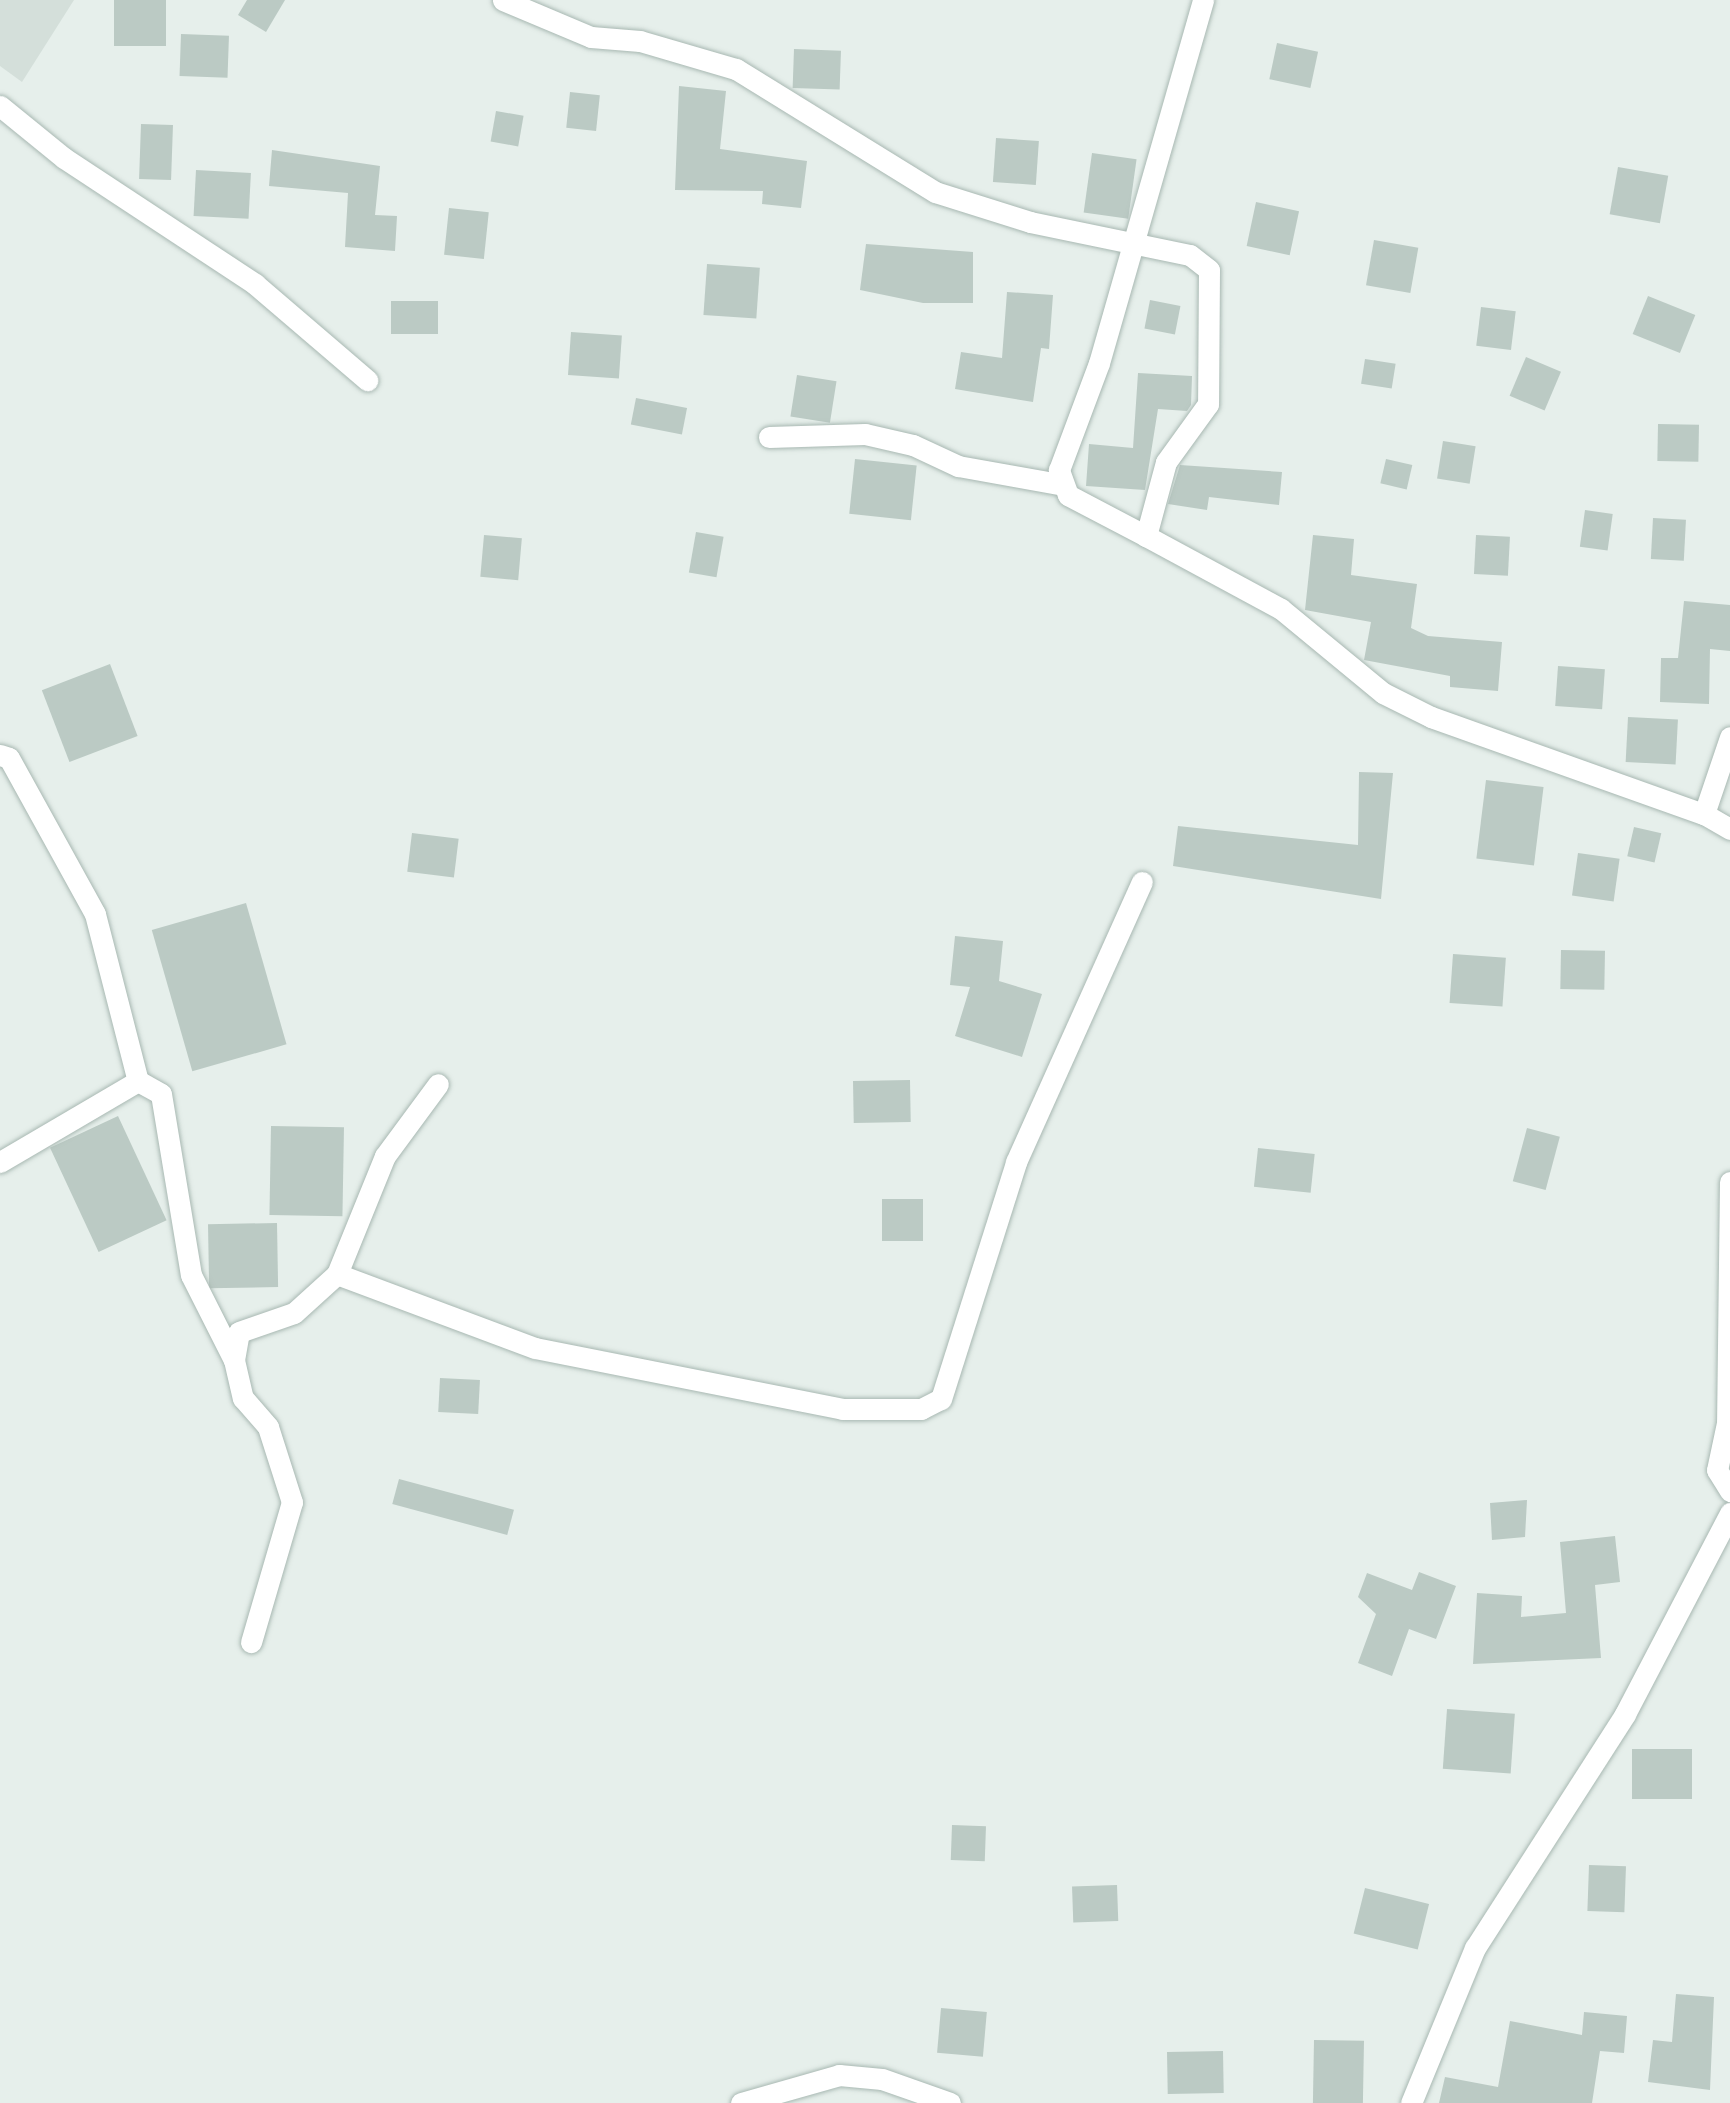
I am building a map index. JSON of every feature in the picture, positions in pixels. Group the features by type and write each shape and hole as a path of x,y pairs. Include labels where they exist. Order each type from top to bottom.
{"street":[{"path":"503,0 591,37 640,41 736,69 935,192 1030,222 1179,251 1209,270 1208,404 1166,461 1146,536"},
{"path":"1059,484 1203,0"},
{"path":"0,107 64,158 256,284 367,380"},
{"path":"769,437 865,434 913,445 958,466 1059,484 1146,536 1281,609 1383,693 1431,717 1704,814 1730,829"},
{"path":"1704,814 1730,737"},
{"path":"0,754 9,758 95,914 138,1082 161,1094 191,1275 234,1360 243,1398 268,1427 292,1502 251,1642"},
{"path":"337,1274 536,1348 842,1409 921,1409 942,1399 1016,1162 1142,882"},
{"path":"0,1162 138,1082"},
{"path":"234,1360 239,1332 294,1313 337,1274 385,1156 438,1084"},
{"path":"1730,1182 1727,1423 1717,1470 1730,1491"},
{"path":"1410,2103 1475,1948 1625,1714 1730,1513"},
{"path":"741,2103 839,2075 882,2079 950,2103"}],"shaded area":[{"path":"0,0 74,0 22,82 0,66"}],"building":[{"path":"114,0 166,0 166,46 114,46"},
{"path":"247,0 285,0 266,32 238,15"},
{"path":"181,34 229,36 228,78 180,76"},
{"path":"1277,43 1318,52 1310,88 1269,79"},
{"path":"794,49 841,51 840,90 793,88"},
{"path":"679,86 726,91 720,149 807,161 801,208 762,204 763,191 675,190"},
{"path":"570,92 600,95 596,131 566,128"},
{"path":"496,111 524,116 518,146 491,142"},
{"path":"141,124 173,125 171,180 139,179"},
{"path":"996,138 1039,141 1036,185 993,182"},
{"path":"272,150 380,166 375,215 397,216 395,251 345,247 348,193 269,186"},
{"path":"1092,153 1137,159 1128,219 1084,212"},
{"path":"1618,167 1668,176 1660,223 1610,214"},
{"path":"196,170 251,173 249,219 194,216"},
{"path":"1256,202 1299,211 1290,255 1247,246"},
{"path":"449,208 489,212 484,259 444,255"},
{"path":"1374,240 1418,248 1410,293 1366,285"},
{"path":"866,244 973,252 973,303 923,303 860,290"},
{"path":"707,264 760,268 756,319 703,315"},
{"path":"1007,292 1053,295 1049,349 1041,348 1033,402 955,389 961,352 1002,358"},
{"path":"1648,296 1695,315 1680,353 1633,334"},
{"path":"1150,300 1180,306 1175,334 1144,328"},
{"path":"391,301 438,301 438,334 391,334"},
{"path":"1481,307 1516,311 1511,350 1476,346"},
{"path":"571,332 622,336 619,378 568,375"},
{"path":"1526,357 1561,372 1545,411 1510,396"},
{"path":"1365,359 1396,364 1392,389 1361,384"},
{"path":"1138,373 1192,376 1191,405 1187,411 1158,409 1145,490 1086,486 1089,444 1133,448"},
{"path":"797,375 837,381 830,423 790,416"},
{"path":"636,398 687,408 682,434 631,425"},
{"path":"1658,424 1699,425 1698,462 1657,461"},
{"path":"1443,441 1476,446 1470,484 1437,479"},
{"path":"855,459 917,465 911,520 849,514"},
{"path":"1386,459 1412,465 1407,489 1380,483"},
{"path":"1180,465 1282,472 1279,505 1209,497 1207,510 1168,504"},
{"path":"1585,510 1613,514 1608,551 1580,547"},
{"path":"1653,518 1686,520 1684,561 1651,559"},
{"path":"696,532 724,537 716,577 689,572"},
{"path":"484,535 522,538 518,580 480,577"},
{"path":"1313,535 1354,539 1351,575 1417,584 1411,628 1428,636 1502,642 1498,691 1450,687 1450,676 1364,660 1371,622 1305,610"},
{"path":"1476,535 1510,537 1508,576 1474,574"},
{"path":"1684,601 1730,605 1730,651 1710,649 1709,704 1660,702 1661,658 1678,658"},
{"path":"110,664 138,736 69,762 42,690"},
{"path":"1558,666 1605,669 1602,709 1555,706"},
{"path":"1628,717 1678,720 1676,765 1626,762"},
{"path":"1359,772 1393,773 1381,899 1173,866 1178,826 1358,845"},
{"path":"1486,780 1544,787 1534,865 1476,858"},
{"path":"1634,827 1661,833 1655,863 1627,856"},
{"path":"412,833 459,839 454,877 407,872"},
{"path":"1578,853 1620,859 1614,901 1572,896"},
{"path":"246,903 287,1044 192,1071 152,930"},
{"path":"955,936 1003,941 999,981 1042,994 1022,1057 955,1036 970,987 950,985"},
{"path":"1561,950 1605,951 1604,990 1560,989"},
{"path":"1453,954 1506,958 1502,1007 1450,1003"},
{"path":"910,1080 911,1122 854,1123 853,1081"},
{"path":"118,1116 167,1220 99,1252 50,1148"},
{"path":"271,1126 344,1127 342,1216 269,1215"},
{"path":"1527,1128 1560,1137 1546,1190 1513,1181"},
{"path":"1258,1148 1315,1154 1311,1193 1254,1187"},
{"path":"882,1199 923,1199 923,1241 882,1241"},
{"path":"277,1223 278,1287 209,1288 208,1224"},
{"path":"440,1378 480,1380 478,1414 438,1412"},
{"path":"399,1479 514,1510 507,1535 392,1504"},
{"path":"1527,1500 1525,1537 1492,1540 1490,1503"},
{"path":"1615,1536 1620,1582 1595,1585 1601,1658 1473,1664 1477,1593 1522,1596 1521,1617 1566,1613 1560,1542"},
{"path":"1419,1572 1456,1586 1436,1639 1409,1629 1392,1676 1358,1663 1376,1614 1358,1597 1367,1573 1412,1590"},
{"path":"1447,1709 1515,1714 1511,1774 1443,1769"},
{"path":"1632,1749 1692,1749 1692,1799 1632,1799"},
{"path":"952,1825 986,1826 985,1861 951,1860"},
{"path":"1589,1865 1626,1866 1624,1912 1587,1911"},
{"path":"1117,1885 1118,1921 1073,1923 1072,1887"},
{"path":"1365,1888 1429,1904 1418,1950 1354,1934"},
{"path":"1676,1994 1714,1997 1710,2090 1648,2082 1653,2040 1672,2042"},
{"path":"941,2008 987,2012 983,2057 937,2053"},
{"path":"1584,2012 1627,2016 1624,2053 1600,2051 1592,2103 1439,2103 1445,2077 1498,2087 1510,2021 1582,2035"},
{"path":"1314,2040 1364,2041 1363,2103 1313,2103"},
{"path":"1223,2051 1224,2093 1168,2094 1167,2052"}]}
